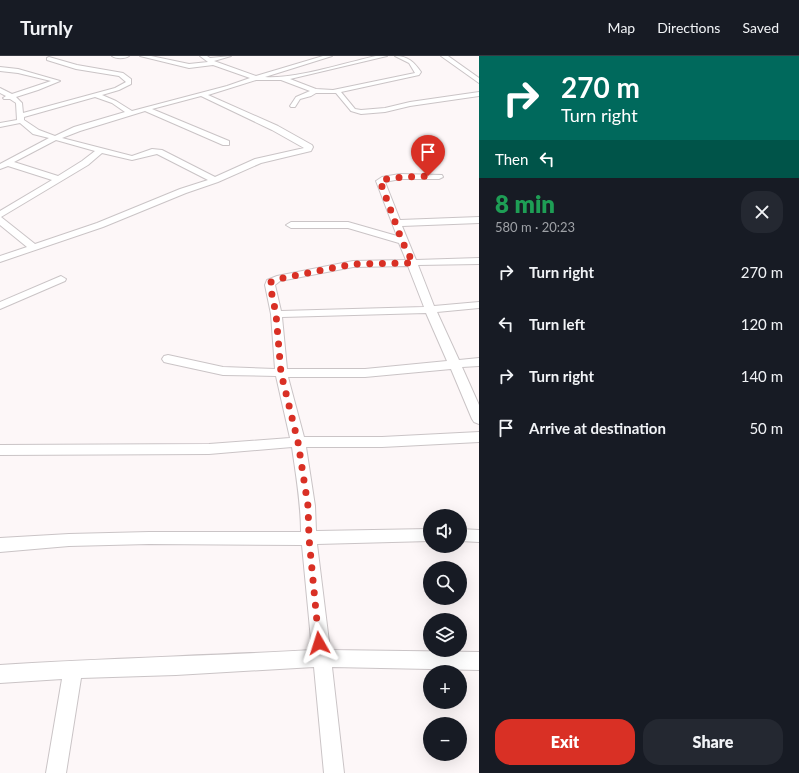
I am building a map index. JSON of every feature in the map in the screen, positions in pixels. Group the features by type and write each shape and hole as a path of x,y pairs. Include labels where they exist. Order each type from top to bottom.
{"street":[{"path":"115,56 126,56"},
{"path":"143,56 189,66 211,62 228,56"},
{"path":"203,56 211,62 257,78 282,78 384,56"},
{"path":"0,167 55,138 90,125 257,78 293,65 329,56"},
{"path":"282,78 315,91 337,91 418,74 413,65 398,56"},
{"path":"444,56 479,81"},
{"path":"0,125 121,87 129,83 129,80 121,74 76,66 49,59"},
{"path":"0,69 18,71 57,81 49,85 0,100"},
{"path":"0,90 12,96 19,103 21,119 36,132 135,158 155,151 215,180"},
{"path":"293,106 298,98 309,95 315,91"},
{"path":"337,91 353,110 361,112 384,110 410,104 479,94"},
{"path":"0,259 100,225 183,191 215,180 258,161 308,149 309,147 275,128 201,94"},
{"path":"95,95 114,102 131,113"},
{"path":"145,110 226,143"},
{"path":"0,214 85,163 101,150"},
{"path":"8,163 59,179"},
{"path":"439,177 421,176 390,178 380,181 402,241 413,263 430,309 479,419"},
{"path":"0,220 34,248"},
{"path":"396,223 479,220"},
{"path":"291,225 348,225 402,241"},
{"path":"334,773 320,658 309,538 308,506 298,442 281,373 276,314 270,285 271,282 278,279 353,264 479,262"},
{"path":"0,306 61,279"},
{"path":"276,314 348,314 430,309 458,305 479,305"},
{"path":"168,359 184,361 209,369 223,371 281,373 365,372 479,362"},
{"path":"0,450 209,449 298,442 382,442 479,437"},
{"path":"467,535 479,536"},
{"path":"0,545 68,540 149,538 423,536"},
{"path":"0,674 73,669 176,666 320,658 479,661"},
{"path":"56,773 73,669"}],"route":[{"path":"319,643 309,538 308,506 298,442 281,373 276,314 270,285 271,282 278,279 353,264 413,263 402,241 395,218 380,181 390,178 428,176"}]}
